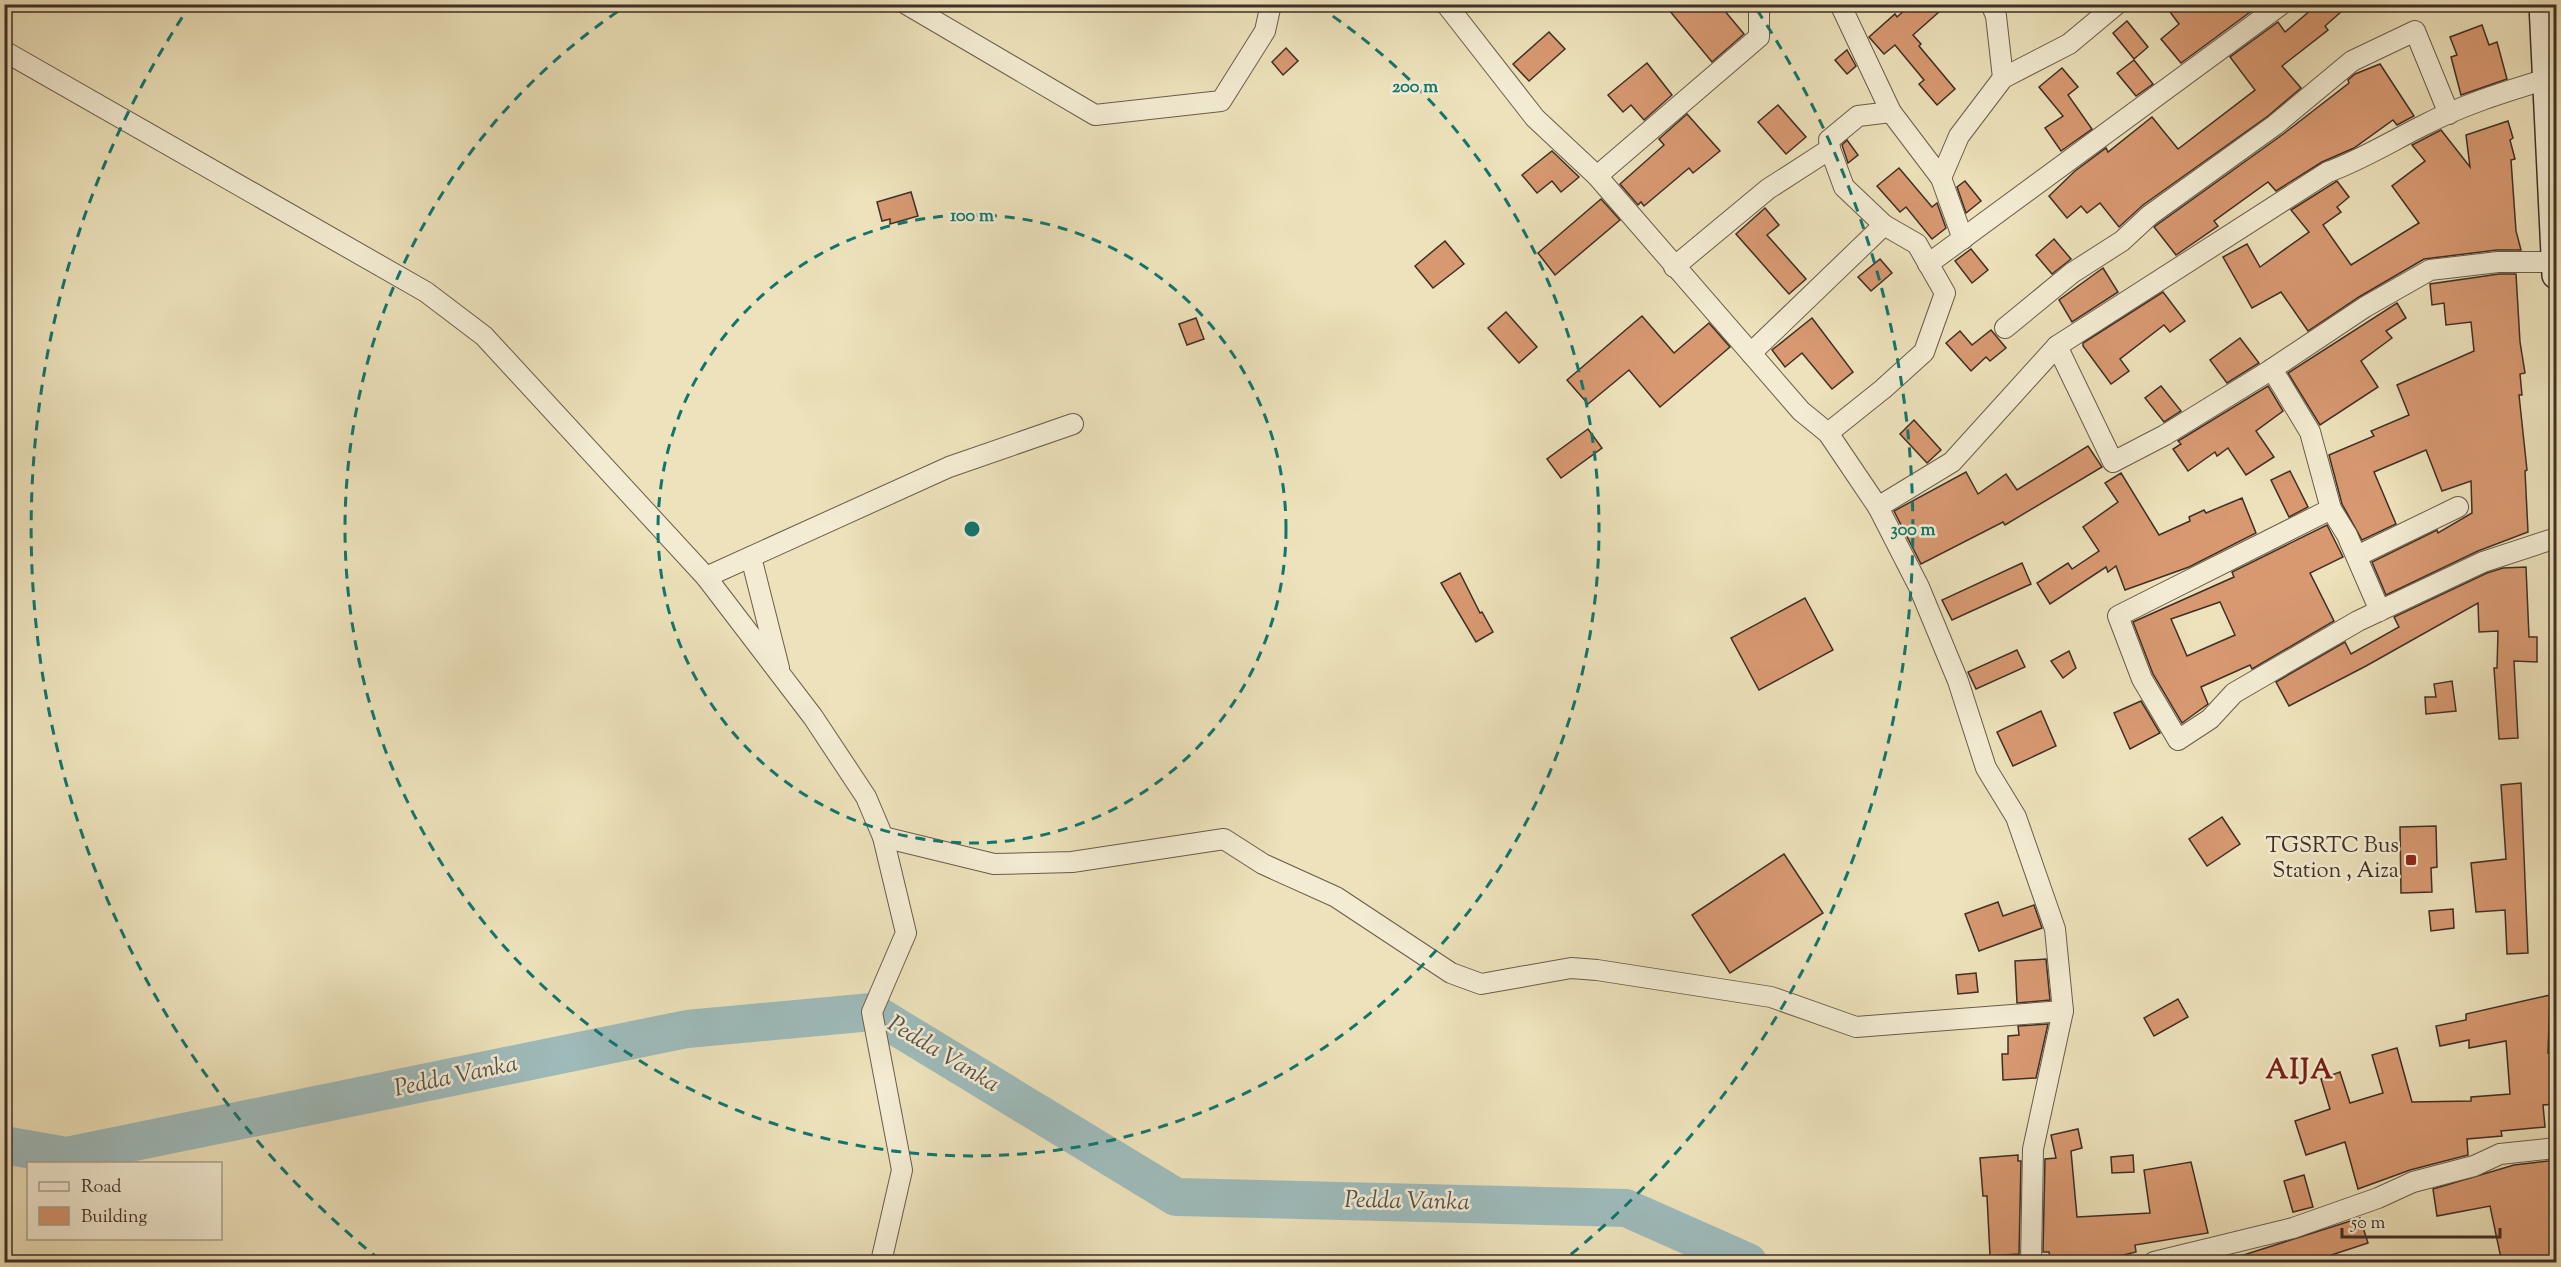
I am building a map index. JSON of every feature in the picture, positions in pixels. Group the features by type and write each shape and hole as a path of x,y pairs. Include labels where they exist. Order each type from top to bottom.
{"main road":[{"path":"2543,4 2547,79 2553,114 2556,275"}],"street":[{"path":"906,4 1095,115 1221,101 1265,31 1271,4"},
{"path":"1597,176 1759,38 1759,9 1764,4"},
{"path":"1840,4 1891,112 1941,178 1963,239"},
{"path":"1941,178 1959,136 2003,78 2069,44 2117,4"},
{"path":"1928,264 2282,4"},
{"path":"1449,6 1535,118 1597,176 1801,411 1828,433 1878,507 1924,598 1958,681 1986,768 2016,817 2055,929 2063,1011 2033,1149 2031,1263"},
{"path":"1997,8 2003,78"},
{"path":"2006,328 2072,273 2122,241 2150,215 2275,125 2352,61 2415,31 2449,114"},
{"path":"4,51 426,292 484,336 706,577 813,717 866,797 883,837 906,933 872,1012 902,1170 881,1263"},
{"path":"1878,507 1952,462 2057,346 2328,172 2360,160 2489,96 2547,79"},
{"path":"1828,433 1883,389 1924,351 1945,293 1917,244 1884,225 1844,187 1830,149 1830,140 1858,116 1891,112"},
{"path":"1674,267 1768,189 1830,149"},
{"path":"1750,353 1884,225"},
{"path":"2057,346 2113,462 2164,435 2272,369 2365,307 2430,270 2498,262 2556,262"},
{"path":"2272,369 2310,432 2331,509 2357,556 2380,611"},
{"path":"706,577 949,467 1073,424"},
{"path":"2357,556 2458,507"},
{"path":"2331,509 2118,616 2142,679 2178,740 2210,719 2234,693 2380,611 2483,562 2556,538"},
{"path":"751,557 782,679"},
{"path":"883,837 994,864 1072,862 1224,839 1263,864 1336,897 1451,973 1481,984 1571,968 1597,970 1771,997 1856,1027 2063,1011"},
{"path":"2154,1263 2293,1228 2378,1198 2414,1182 2474,1166 2500,1154 2556,1148"}],"building":[{"path":"1664,4 1719,4 1744,34 1712,62"},
{"path":"1912,4 1948,4 1913,35 1921,44 1919,46 1955,89 1937,105 1919,84 1924,80 1895,45 1884,54 1869,37 1895,14 1897,17"},
{"path":"2164,4 2261,4 2181,63 2161,39 2179,24"},
{"path":"2318,4 2350,4 2325,26 2328,30 2282,66 2301,88 2268,116 2143,205 2119,227 2100,203 2087,213 2081,206 2067,218 2049,196 2075,171 2106,148 2108,152 2152,117 2178,149 2255,90 2230,57 2278,22 2285,32"},
{"path":"2127,21 2148,47 2134,59 2113,33"},
{"path":"2482,25 2489,45 2497,42 2507,79 2461,95 2451,57 2457,55 2450,37"},
{"path":"1549,32 1565,49 1529,81 1513,64"},
{"path":"1286,48 1298,61 1283,75 1272,62"},
{"path":"1847,50 1856,66 1847,74 1835,60"},
{"path":"2134,60 2153,84 2136,96 2117,73"},
{"path":"1647,63 1672,95 1644,120 1631,105 1623,112 1608,95"},
{"path":"2380,64 2414,116 2397,125 2393,120 2354,148 2322,162 2276,191 2268,182 2214,221 2218,226 2176,255 2154,227 2282,135 2349,83 2348,80 2355,74"},
{"path":"2062,68 2078,87 2068,95 2092,129 2061,151 2045,128 2063,116 2039,87"},
{"path":"1778,105 1806,137 1786,154 1758,122"},
{"path":"1687,114 1720,151 1693,173 1689,168 1644,206 1641,202 1638,205 1620,184 1664,145 1659,139"},
{"path":"2508,121 2513,138 2510,140 2515,159 2511,160 2516,231 2521,250 2497,250 2424,259 2359,297 2308,331 2281,292 2252,308 2223,257 2247,244 2260,267 2309,232 2291,210 2337,181 2349,197 2337,207 2341,212 2323,225 2351,265 2419,223 2392,186 2425,161 2412,145 2441,130 2470,167 2466,135"},
{"path":"1847,140 1858,155 1848,163 1842,145"},
{"path":"1552,151 1579,177 1561,192 1552,181 1537,193 1522,175"},
{"path":"1899,168 1932,207 1937,203 1946,228 1932,239 1906,207 1900,212 1877,186"},
{"path":"1965,181 1981,201 1966,213 1957,187"},
{"path":"911,192 918,216 890,224 890,219 882,221 877,202"},
{"path":"1601,199 1620,220 1555,275 1538,253"},
{"path":"1765,208 1779,225 1767,235 1806,279 1789,294 1736,234"},
{"path":"2054,239 2071,259 2052,274 2036,255"},
{"path":"1445,241 1464,264 1433,288 1415,266"},
{"path":"1971,249 1988,270 1972,283 1955,261"},
{"path":"1880,259 1892,273 1871,291 1858,277"},
{"path":"2103,268 2118,292 2072,322 2059,300"},
{"path":"2499,274 2516,274 2520,342 2525,373 2520,374 2522,395 2519,395 2527,470 2525,471 2528,532 2478,551 2386,595 2372,562 2437,530 2438,533 2472,513 2471,481 2442,491 2426,450 2374,472 2396,524 2362,540 2342,504 2329,455 2374,436 2371,431 2409,415 2397,385 2474,351 2471,322 2446,325 2444,303 2432,305 2430,284"},
{"path":"2163,292 2185,321 2170,332 2164,325 2120,359 2129,371 2111,384 2083,343"},
{"path":"2397,303 2406,318 2386,331 2392,338 2361,361 2378,387 2320,425 2288,373"},
{"path":"1506,312 1537,347 1519,363 1488,328"},
{"path":"1642,316 1674,353 1709,323 1730,347 1660,407 1629,370 1588,404 1567,380"},
{"path":"1196,318 1204,339 1187,345 1179,324"},
{"path":"1812,318 1853,372 1832,389 1802,353 1785,367 1772,350"},
{"path":"1991,330 2006,348 1990,361 1986,357 1971,371 1946,343 1960,331 1972,345"},
{"path":"2240,338 2259,363 2227,383 2210,360"},
{"path":"2161,386 2181,411 2164,422 2145,398"},
{"path":"2268,386 2283,411 2256,431 2274,457 2246,475 2228,448 2217,456 2215,452 2188,471 2173,449 2181,444 2178,441"},
{"path":"1914,420 1941,450 1927,463 1900,434"},
{"path":"1588,429 1602,448 1561,478 1547,459"},
{"path":"2088,446 2102,467 2005,525 2003,522 1921,564 1894,511 1966,472 1978,494 2006,474 2017,490"},
{"path":"2290,471 2308,507 2289,517 2271,480"},
{"path":"2121,473 2159,535 2190,521 2189,517 2204,510 2206,513 2242,498 2256,533 2189,567 2125,590 2116,566 2108,572 2106,567 2050,604 2037,583 2068,563 2072,569 2099,551 2083,527 2118,502 2105,483"},
{"path":"2327,525 2343,557 2310,573 2334,621 2252,669 2250,665 2201,687 2208,704 2182,723 2153,674 2133,622 2234,577 2232,572","holes":["2220,602 2235,635 2187,656 2171,619"]},
{"path":"2022,563 2031,584 1952,620 1942,600"},
{"path":"2526,567 2529,637 2537,637 2537,662 2514,661 2518,738 2499,739 2494,668 2497,668 2498,631 2479,632 2478,603 2289,706 2276,682 2345,642 2351,654 2399,627 2394,617 2487,573 2503,568"},
{"path":"1460,573 1480,613 1482,612 1493,632 1476,642 1441,583"},
{"path":"1805,598 1833,650 1759,690 1731,638"},
{"path":"2017,650 2025,667 1976,689 1968,672"},
{"path":"2069,651 2076,668 2063,678 2051,661"},
{"path":"2452,681 2456,711 2426,714 2425,697 2436,697 2434,684"},
{"path":"2141,701 2160,733 2130,749 2114,713"},
{"path":"2041,711 2056,746 2013,766 1997,732"},
{"path":"2521,783 2528,953 2507,954 2505,910 2476,912 2471,863 2506,859 2501,785"},
{"path":"2222,817 2240,844 2207,866 2189,839"},
{"path":"2436,826 2437,867 2431,868 2432,892 2401,893 2400,827"},
{"path":"1784,854 1823,913 1730,973 1692,915"},
{"path":"1998,902 2003,916 2034,905 2042,928 1979,951 1965,914"},
{"path":"2453,909 2454,928 2431,931 2429,911"},
{"path":"2046,959 2050,1000 2017,1003 2015,961"},
{"path":"1976,973 1978,992 1958,994 1956,975"},
{"path":"2550,995 2548,1053 2554,1052 2556,1104 2543,1105 2545,1127 2501,1131 2502,1136 2467,1139 2468,1155 2410,1170 2358,1189 2345,1142 2306,1155 2295,1121 2330,1109 2321,1079 2340,1072 2350,1103 2383,1093 2372,1055 2397,1048 2412,1102 2471,1101 2471,1097 2510,1094 2506,1041 2469,1048 2469,1040 2440,1046 2436,1026 2466,1020 2466,1014"},
{"path":"2178,999 2188,1017 2154,1036 2144,1018"},
{"path":"2048,1024 2036,1078 2003,1080 2002,1054 2008,1054 2008,1036 2019,1035 2018,1026"},
{"path":"2078,1129 2082,1148 2071,1151 2077,1217 2150,1213 2144,1170 2191,1162 2208,1233 2135,1245 2136,1252 2090,1263 2051,1263 2049,1252 2043,1252 2045,1159 2056,1158 2051,1135"},
{"path":"2018,1155 2018,1161 2021,1161 2019,1254 1990,1256 1987,1196 1983,1196 1980,1158"},
{"path":"2133,1155 2134,1172 2112,1173 2111,1157"},
{"path":"2556,1160 2556,1263 2502,1263 2490,1206 2437,1216 2433,1189 2514,1165"},
{"path":"2304,1175 2313,1207 2293,1212 2284,1181"},
{"path":"2360,1218 2368,1243 2307,1263 2234,1263 2234,1258"}],"waterway":[{"name":"Pedda Vanka","path":"4,1145 66,1156 687,1029 872,1012 1176,1197 1626,1208 1748,1262"}],"place":[{"name":"TGSRTC Bus Station , Aiza","path":"2411,860"}],"district":[{"name":"AIJA","path":"2300,1071"}]}
